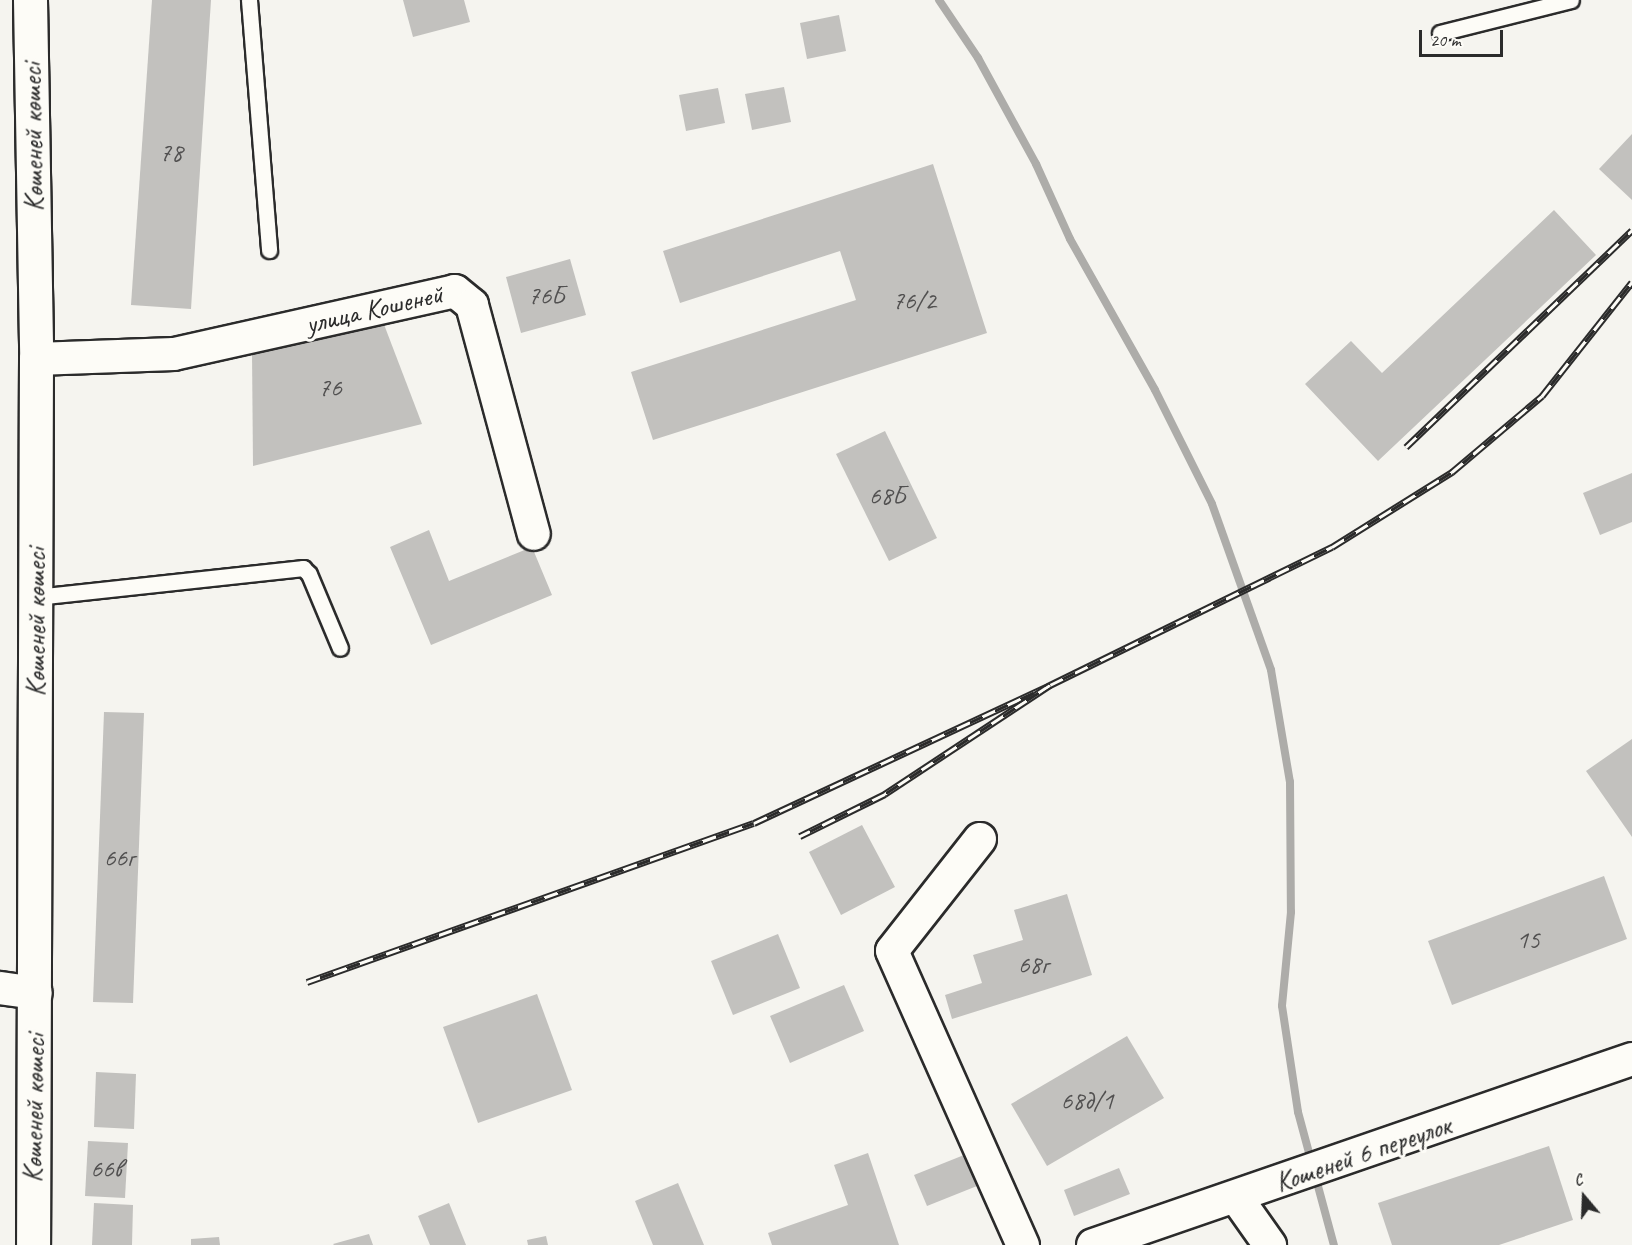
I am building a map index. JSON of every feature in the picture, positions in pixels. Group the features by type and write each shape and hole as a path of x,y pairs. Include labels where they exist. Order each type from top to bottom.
{"main road":[{"name":"Көшеней көшесі","path":"30,0 36,359 36,993 33,1245"}],"street":[{"name":"улица Кошеней","path":"36,359 174,354 455,291 472,305 534,534"},
{"path":"980,839 892,951 1023,1245"},
{"path":"0,988 36,993"},
{"name":"Кошеней 6 переулок","path":"1093,1245 1632,1059"},
{"path":"1236,1197 1270,1245"}],"lane":[{"path":"249,0 269,250"},
{"path":"1440,33 1571,0"},
{"path":"36,597 303,568 309,574 340,648"}],"building":[{"path":"152,0 211,0 191,309 131,305"},
{"path":"403,0 464,0 470,22 413,37"},
{"path":"839,15 846,51 807,59 800,23"},
{"path":"784,87 791,122 752,130 745,94"},
{"path":"718,88 725,123 686,131 679,95"},
{"path":"1632,134 1632,200 1599,169"},
{"path":"933,164 987,333 653,440 631,372 856,300 840,251 680,303 663,251"},
{"path":"1554,210 1596,255 1378,461 1305,384 1351,341 1382,373"},
{"path":"570,259 586,315 521,333 506,277"},
{"path":"380,314 422,424 253,466 252,352"},
{"path":"885,431 937,538 889,561 836,454"},
{"path":"1632,473 1632,522 1600,535 1583,493"},
{"path":"429,530 449,581 532,547 552,595 431,645 390,547"},
{"path":"104,712 144,713 133,1003 93,1002"},
{"path":"1632,739 1632,837 1586,771"},
{"path":"862,825 895,887 841,915 809,852"},
{"path":"1604,876 1627,939 1452,1005 1428,941"},
{"path":"1067,894 1092,975 952,1019 945,995 982,983 973,955 1023,940 1014,910"},
{"path":"778,934 800,988 733,1015 711,961"},
{"path":"844,985 864,1031 790,1063 770,1016"},
{"path":"537,994 572,1090 478,1123 443,1027"},
{"path":"1127,1036 1164,1098 1047,1166 1011,1104"},
{"path":"96,1072 136,1074 134,1129 94,1127"},
{"path":"88,1141 128,1143 125,1198 85,1196"},
{"path":"1549,1146 1573,1220 1499,1245 1392,1245 1378,1203"},
{"path":"868,1153 899,1245 772,1245 768,1233 848,1205 834,1165"},
{"path":"969,1153 982,1184 927,1206 914,1175"},
{"path":"1119,1168 1130,1194 1074,1216 1064,1190"},
{"path":"678,1183 704,1245 653,1245 635,1201"},
{"path":"94,1203 133,1205 132,1245 92,1245"},
{"path":"449,1203 466,1245 430,1245 418,1216"},
{"path":"369,1234 373,1245 333,1244"},
{"path":"546,1236 548,1245 528,1245 527,1240"},
{"path":"219,1237 220,1245 191,1245 191,1239"}],"waterway":[{"path":"939,0 978,58 1036,164 1070,239 1155,390 1212,504 1271,670 1290,782 1291,912 1282,1006 1298,1112 1334,1245"}],"railway":[{"path":"1406,447 1632,230"},
{"path":"1050,685 1332,547 1452,472 1542,396 1632,282"},
{"path":"307,982 754,823 1050,685 885,794 800,836"}]}
